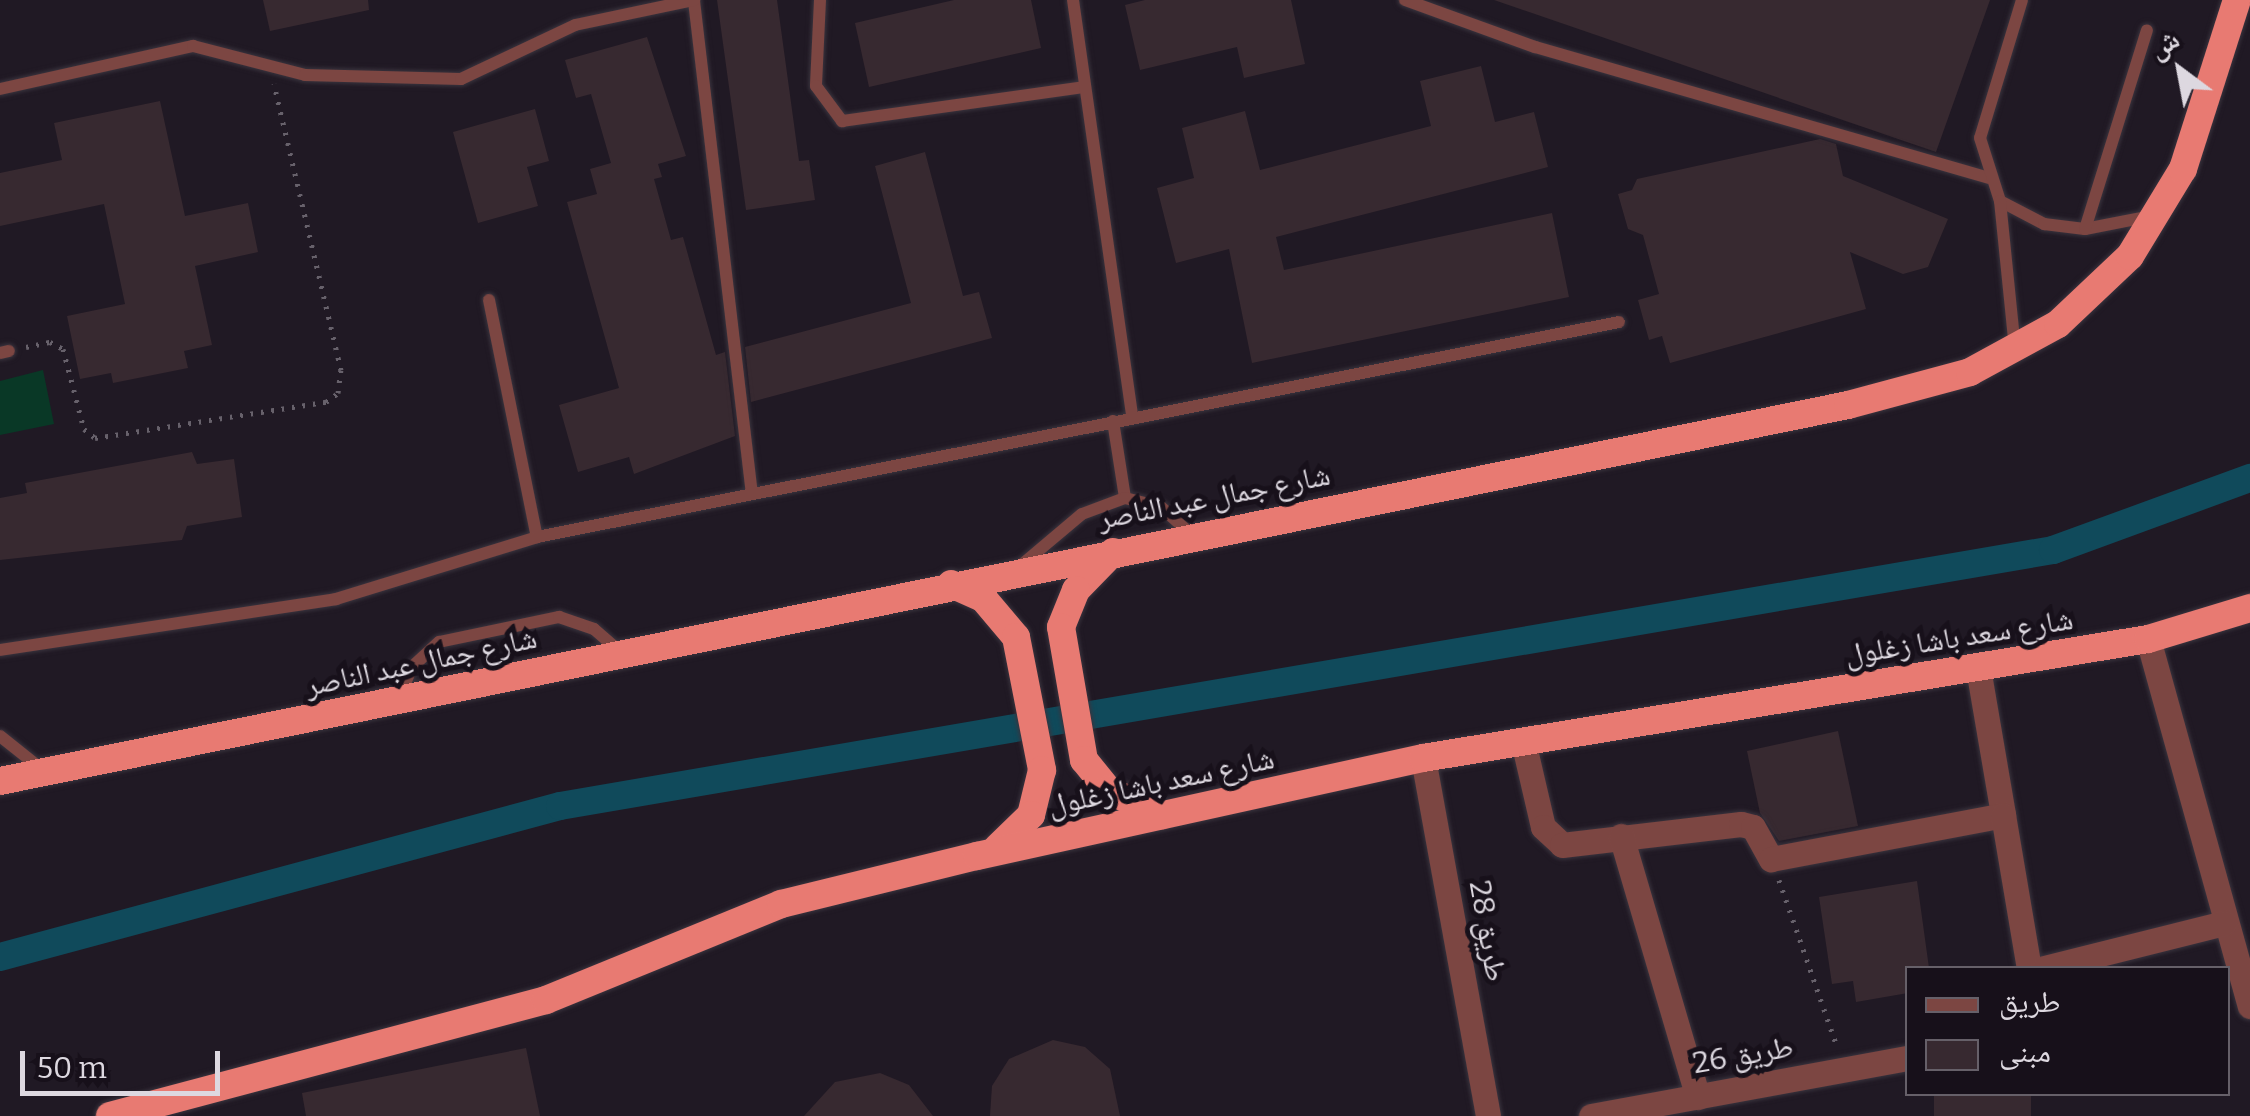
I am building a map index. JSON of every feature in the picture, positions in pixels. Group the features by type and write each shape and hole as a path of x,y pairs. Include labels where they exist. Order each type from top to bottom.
{"highway":[{"name":"شارع جمال عبد الناصر","path":"0,781 1118,548 1848,405 1970,372 2016,351 2096,292 2159,215 2189,153 2237,0"},
{"path":"1118,548 1087,574 1061,627 1084,760 1124,802 1161,815"},
{"path":"951,584 983,598 1016,636 1042,770 1035,804 1017,833 977,856"},
{"name":"شارع سعد باشا زغلول","path":"110,1116 546,1000 781,904 977,856 1424,758 2148,638 2250,608"}],"street":[{"path":"2148,638 2241,1000"},
{"path":"1978,668 2029,966"},
{"path":"1523,741 1552,840 1569,846 1621,836 1741,824 1753,827 1771,859 2003,815"},
{"name":"طريق 28","path":"1424,758 1488,1116"},
{"path":"1621,836 1698,1096"},
{"path":"2052,966 2224,923"},
{"name":"طريق 26","path":"1591,1116 1666,1109 1698,1096 1905,1059"}],"lane":[{"path":"0,88 193,46 352,80 462,78 575,25 694,0 752,492"},
{"path":"820,0 816,86 842,121 1085,87"},
{"path":"1073,0 1132,417"},
{"path":"1405,0 1535,47 1990,178"},
{"path":"2016,351 2000,201 1980,138 2022,0"},
{"path":"2085,229 2147,30"},
{"path":"2000,201 2044,224 2085,229 2159,215"},
{"path":"489,300 537,537"},
{"path":"0,650 336,599 537,537 1619,322"},
{"path":"1113,421 1125,498"},
{"path":"1015,570 1082,514 1125,498 1161,507 1192,535"},
{"path":"398,700 412,666 439,642 559,616 594,629 622,654"},
{"path":"0,736 46,773"}],"path":[{"path":"4,352 59,344 84,429 95,438 326,402 338,393 341,370 270,65"},
{"path":"1771,859 1842,1070"}],"green space":[{"path":"43,370 54,424 0,435 0,381"}],"building":[{"path":"263,0 368,0 369,10 270,31"},
{"path":"717,0 777,0 799,161 809,160 815,200 746,210"},
{"path":"954,0 1031,0 1041,48 869,87 855,23"},
{"path":"1145,0 1291,0 1305,64 1244,78 1237,47 1140,70 1125,5"},
{"path":"1494,0 1990,0 1936,152"},
{"path":"647,37 686,156 658,164 662,177 654,179 671,240 683,237 716,355 725,352 735,436 634,474 629,457 578,472 559,405 619,388 567,202 597,194 590,169 611,163 591,94 576,98 565,60"},
{"path":"1481,66 1495,122 1534,112 1548,167 1276,237 1284,270 1552,213 1569,297 1252,363 1229,249 1176,263 1157,188 1194,178 1182,128 1245,111 1260,170 1431,126 1420,81"},
{"path":"160,101 185,216 248,203 258,252 195,266 212,345 184,351 188,368 113,383 111,373 80,379 67,316 125,304 104,204 0,226 0,173 62,160 54,123"},
{"path":"535,109 549,161 527,167 538,206 478,223 453,132"},
{"path":"1820,139 1836,144 1843,176 1948,219 1928,267 1903,274 1850,252 1866,309 1670,363 1662,336 1649,340 1638,300 1659,294 1643,235 1628,229 1618,194 1632,190 1637,179"},
{"path":"925,152 963,296 979,292 992,338 751,402 745,347 911,303 875,166"},
{"path":"192,452 197,464 234,459 242,517 187,526 182,540 0,560 0,498 27,493 25,483"},
{"path":"1838,731 1858,826 1779,841 1760,813 1747,751"},
{"path":"1917,881 1929,966 1905,966 1905,994 1856,1002 1853,981 1832,984 1819,897"},
{"path":"1053,1040 1085,1047 1110,1069 1120,1116 990,1116 992,1086 1009,1059"},
{"path":"526,1048 540,1116 306,1116 302,1093"},
{"path":"880,1073 909,1085 933,1116 804,1116 835,1082"},
{"path":"1934,1096 2031,1096 2031,1116 1934,1116"}],"waterway":[{"path":"0,957 560,806 2053,550 2250,478"}]}
